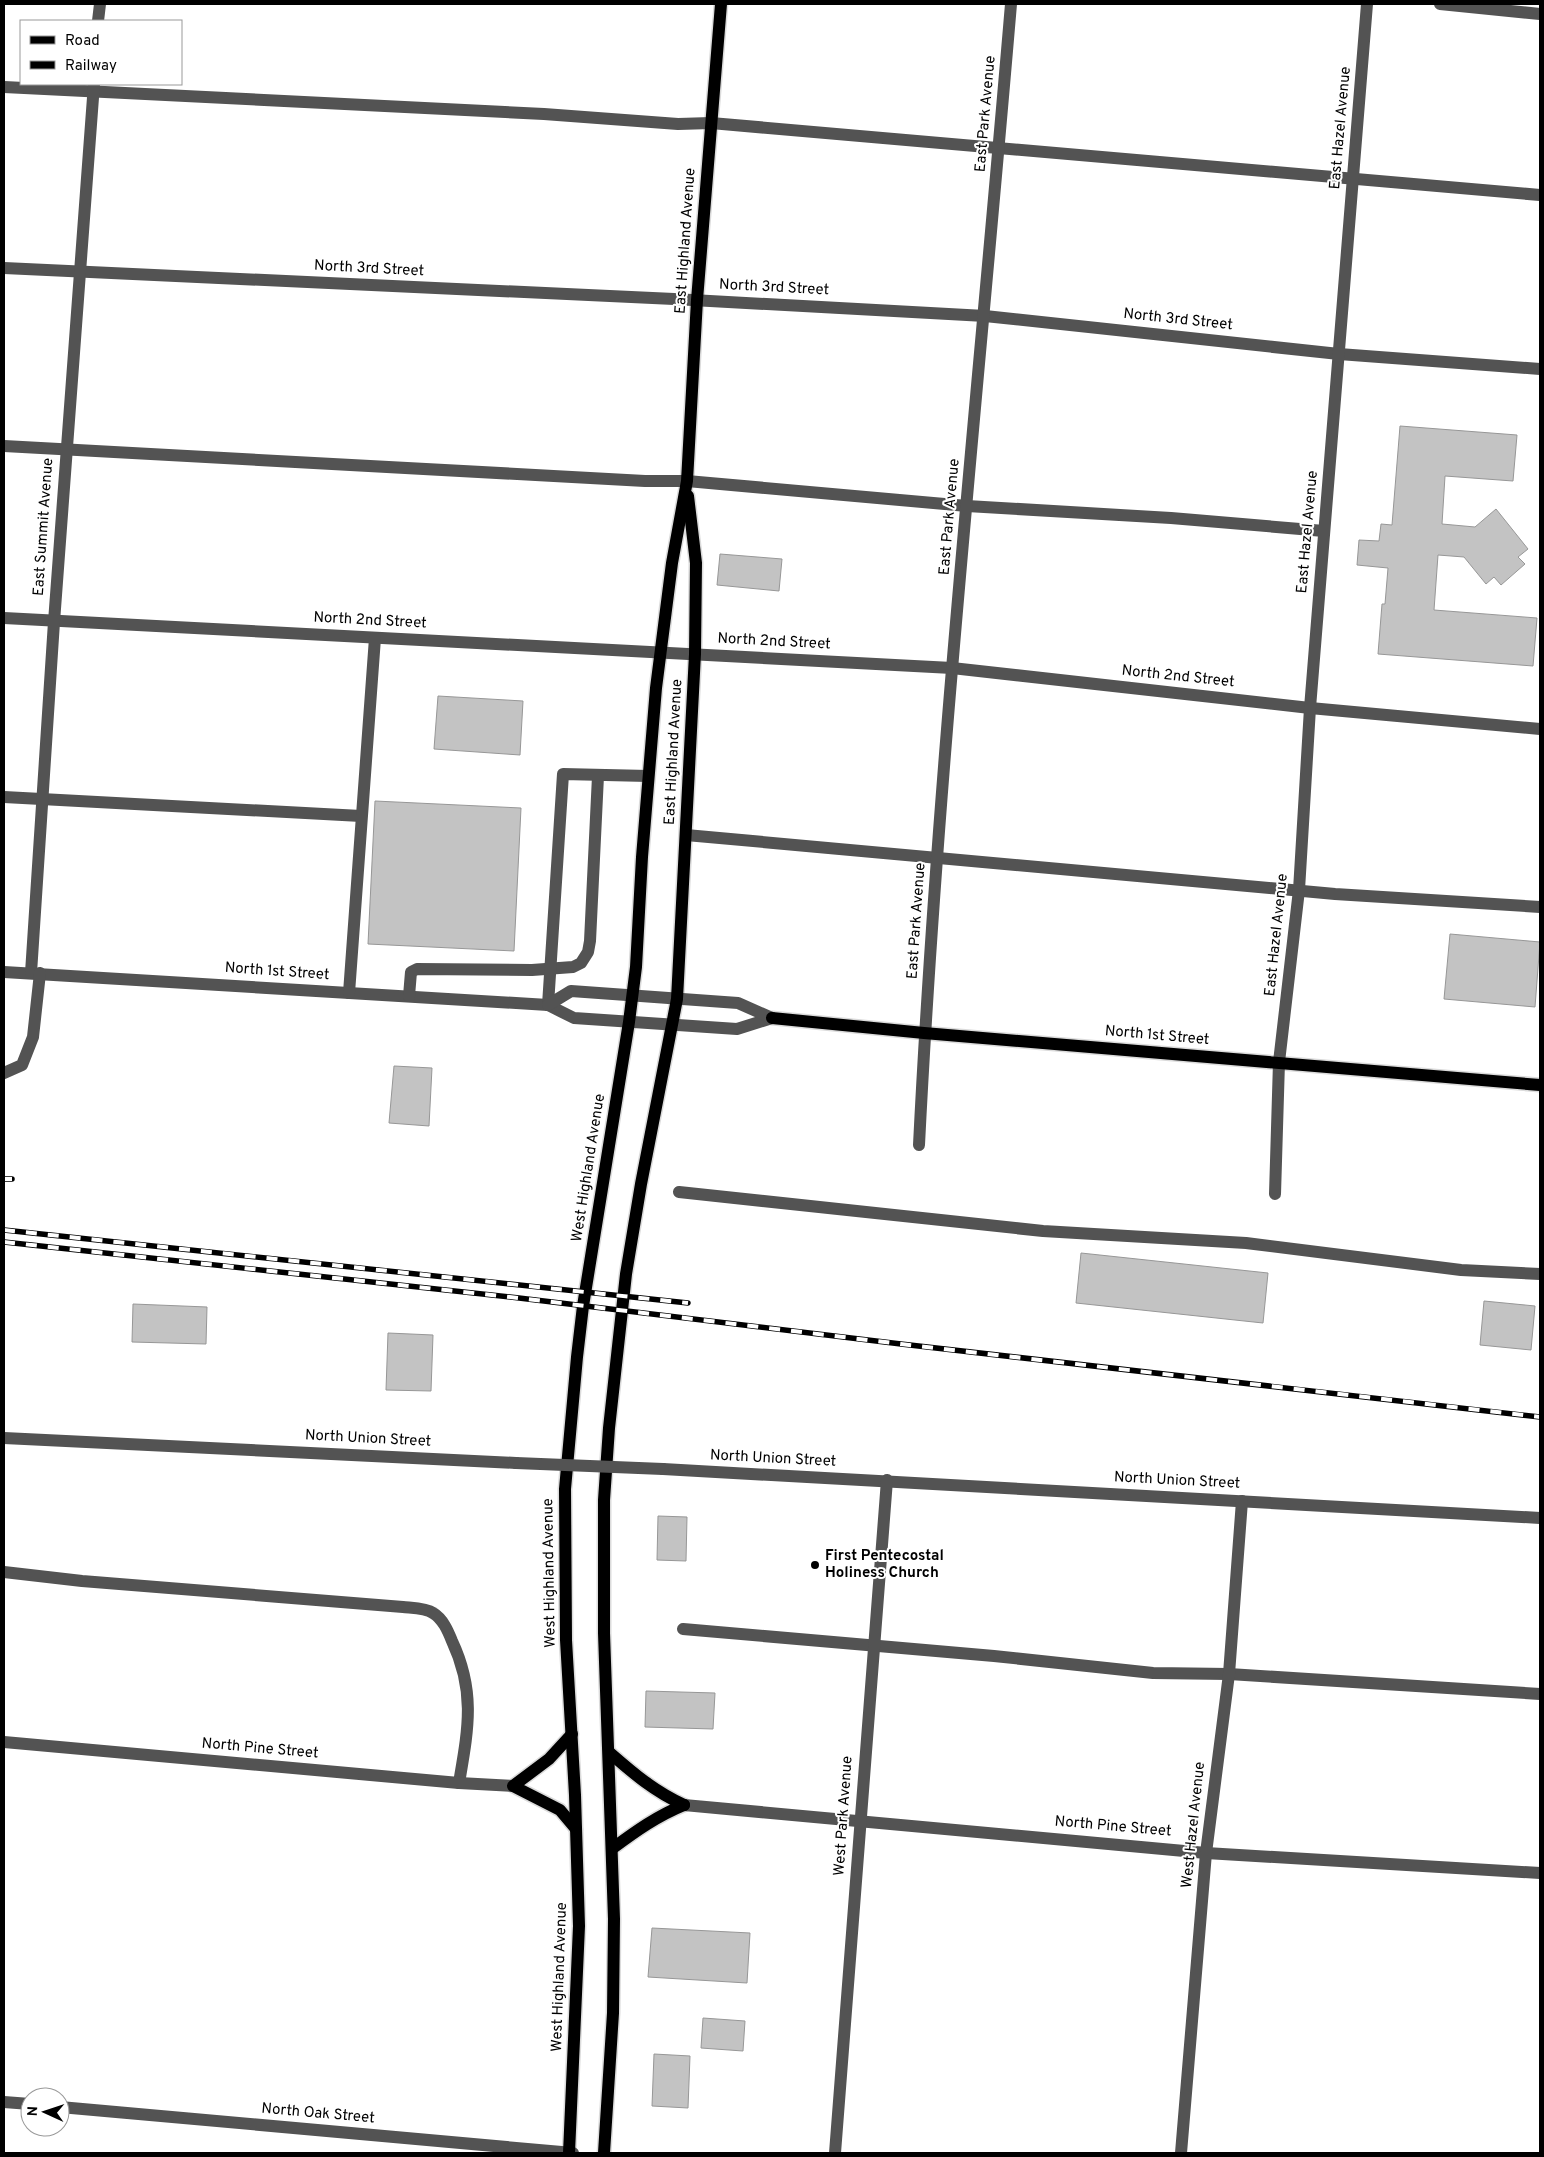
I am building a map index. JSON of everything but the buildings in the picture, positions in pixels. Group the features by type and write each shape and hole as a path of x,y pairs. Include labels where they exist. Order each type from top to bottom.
{"main road":[{"name":"East Highland Avenue","path":"632,996 636,967 648,776 660,652 672,563 687,481 697,300 721,4"},
{"name":"East Highland Avenue","path":"673,1025 678,999 694,654 696,563 687,481"},
{"name":"West Highland Avenue","path":"569,2153 579,1926 572,1734 566,1640 565,1489 583,1306 630,1022 632,996"},
{"name":"North 1st Street","path":"772,1018 924,1033 1540,1085"},
{"path":"604,2153 613,2013 613,1848 602,1561 609,1428 626,1274 673,1025"},
{"path":"572,1734 549,1759 513,1786 560,1810 576,1829"},
{"path":"610,1753 644,1783 684,1805"},
{"path":"613,1848 638,1829 664,1813 684,1805"}],"street":[{"path":"98,20 100,4"},
{"name":"East Park Avenue","path":"924,1033 952,668 1012,4"},
{"name":"East Hazel Avenue","path":"1278,1062 1299,890 1310,708 1367,4"},
{"path":"1440,4 1540,14"},
{"path":"4,87 93,88 544,114 678,124 711,123 1540,195"},
{"name":"East Summit Avenue","path":"4,1073 22,1065 33,1037 42,799 93,88"},
{"name":"North 3rd Street","path":"4,268 79,273 697,300 984,316 1339,354 1540,369"},
{"path":"4,446 645,481 687,481 967,506 1171,518 1324,531"},
{"name":"North 2nd Street","path":"4,618 952,668 1310,708 1540,729"},
{"path":"350,993 375,638"},
{"path":"548,1005 563,774 648,776"},
{"path":"410,996 412,972 417,969 549,969 573,967 581,963 588,952 590,941 598,776"},
{"path":"4,796 361,816"},
{"path":"686,835 1299,890 1540,907"},
{"name":"North 1st Street","path":"4,972 548,1005 574,1018 737,1029 772,1018"},
{"name":"North 1st Street","path":"548,1005 571,991 738,1004 772,1018"},
{"path":"918,1145 924,1033"},
{"path":"1275,1194 1278,1062"},
{"path":"679,1192 1043,1232 1246,1243 1461,1270 1540,1274"},
{"name":"North Union Street","path":"4,1438 887,1480 1540,1518"},
{"name":"West Park Avenue","path":"835,2153 887,1480"},
{"name":"West Hazel Avenue","path":"1181,2153 1206,1853 1229,1674 1242,1501"},
{"path":"4,1572 82,1581 403,1607 432,1612 445,1626 460,1658 469,1700 468,1730 458,1783"},
{"path":"684,1629 994,1656 1153,1673 1229,1674 1540,1694"},
{"name":"North Pine Street","path":"4,1742 458,1783 513,1786"},
{"name":"North Pine Street","path":"684,1805 1206,1853 1540,1873"},
{"path":"4,2102 20,2103"},
{"name":"North Oak Street","path":"70,2108 573,2153"}],"railway":[{"path":"4,1179 12,1179"},
{"path":"4,1230 688,1303"},
{"path":"4,1242 519,1298 1540,1417"}],"place":[{"name":"First Pentecostal Holiness Church","path":"815,1565"}]}
